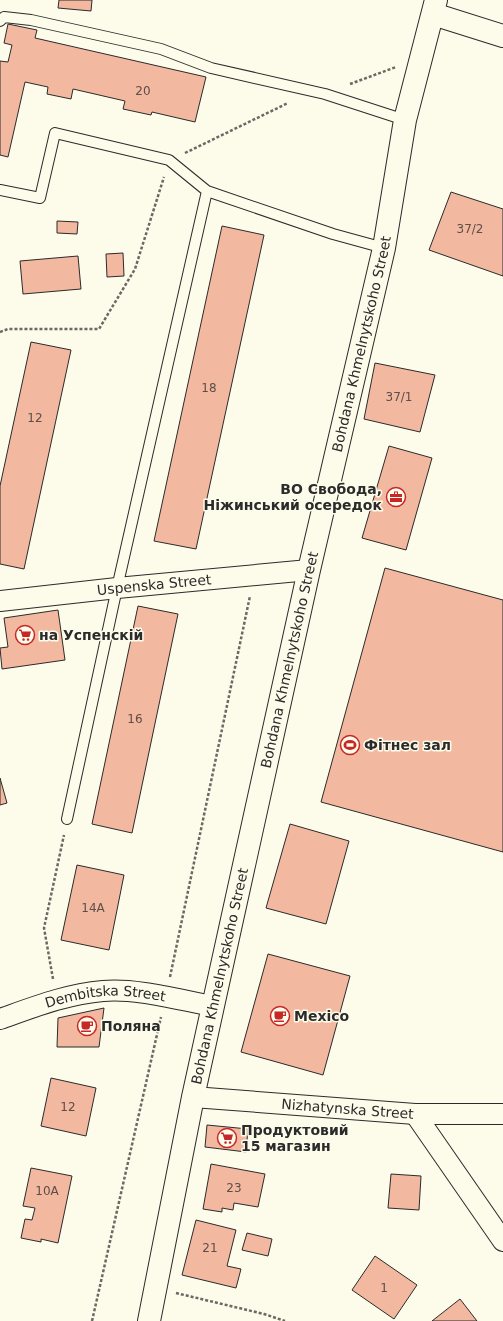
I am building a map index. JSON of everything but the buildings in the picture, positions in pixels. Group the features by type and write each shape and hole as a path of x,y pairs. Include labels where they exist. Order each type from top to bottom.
{"street":[{"path":"435,7 503,36"},
{"name":"Bohdana Khmelnytskoho Street","path":"149,1321 212,1006 309,570 384,248 405,120 435,7"},
{"name":"Uspenska Street","path":"0,601 255,574 309,570"},
{"name":"Dembitska Street","path":"0,1019 56,999 104,991 131,992 212,1006"},
{"name":"Nizhatynska Street","path":"193,1097 415,1114 503,1114"},
{"path":"415,1114 503,1241"}],"lane":[{"path":"0,21 4,17 31,20 161,50 211,68 325,94 405,120"},
{"path":"0,190 40,198 55,133 169,160 207,191 333,234 384,248"},
{"path":"68,819 117,588 207,191"}],"path":[{"path":"0,332 8,329 99,329 135,269 169,160 288,103 325,94 422,57"},
{"path":"92,1321 165,997 255,574"},
{"path":"56,999 44,928 68,819"},
{"path":"156,1288 264,1314 285,1321"}],"place":[{"name":"ВО Свобода, Ніжинський осередок","path":"396,497"},
{"name":"на Успенскій","path":"25,635"},
{"name":"Фітнес зал","path":"350,745"},
{"name":"Mexico","path":"280,1016"},
{"name":"Поляна","path":"87,1026"},
{"name":"Продуктовий 15 магазин","path":"227,1138"}]}
